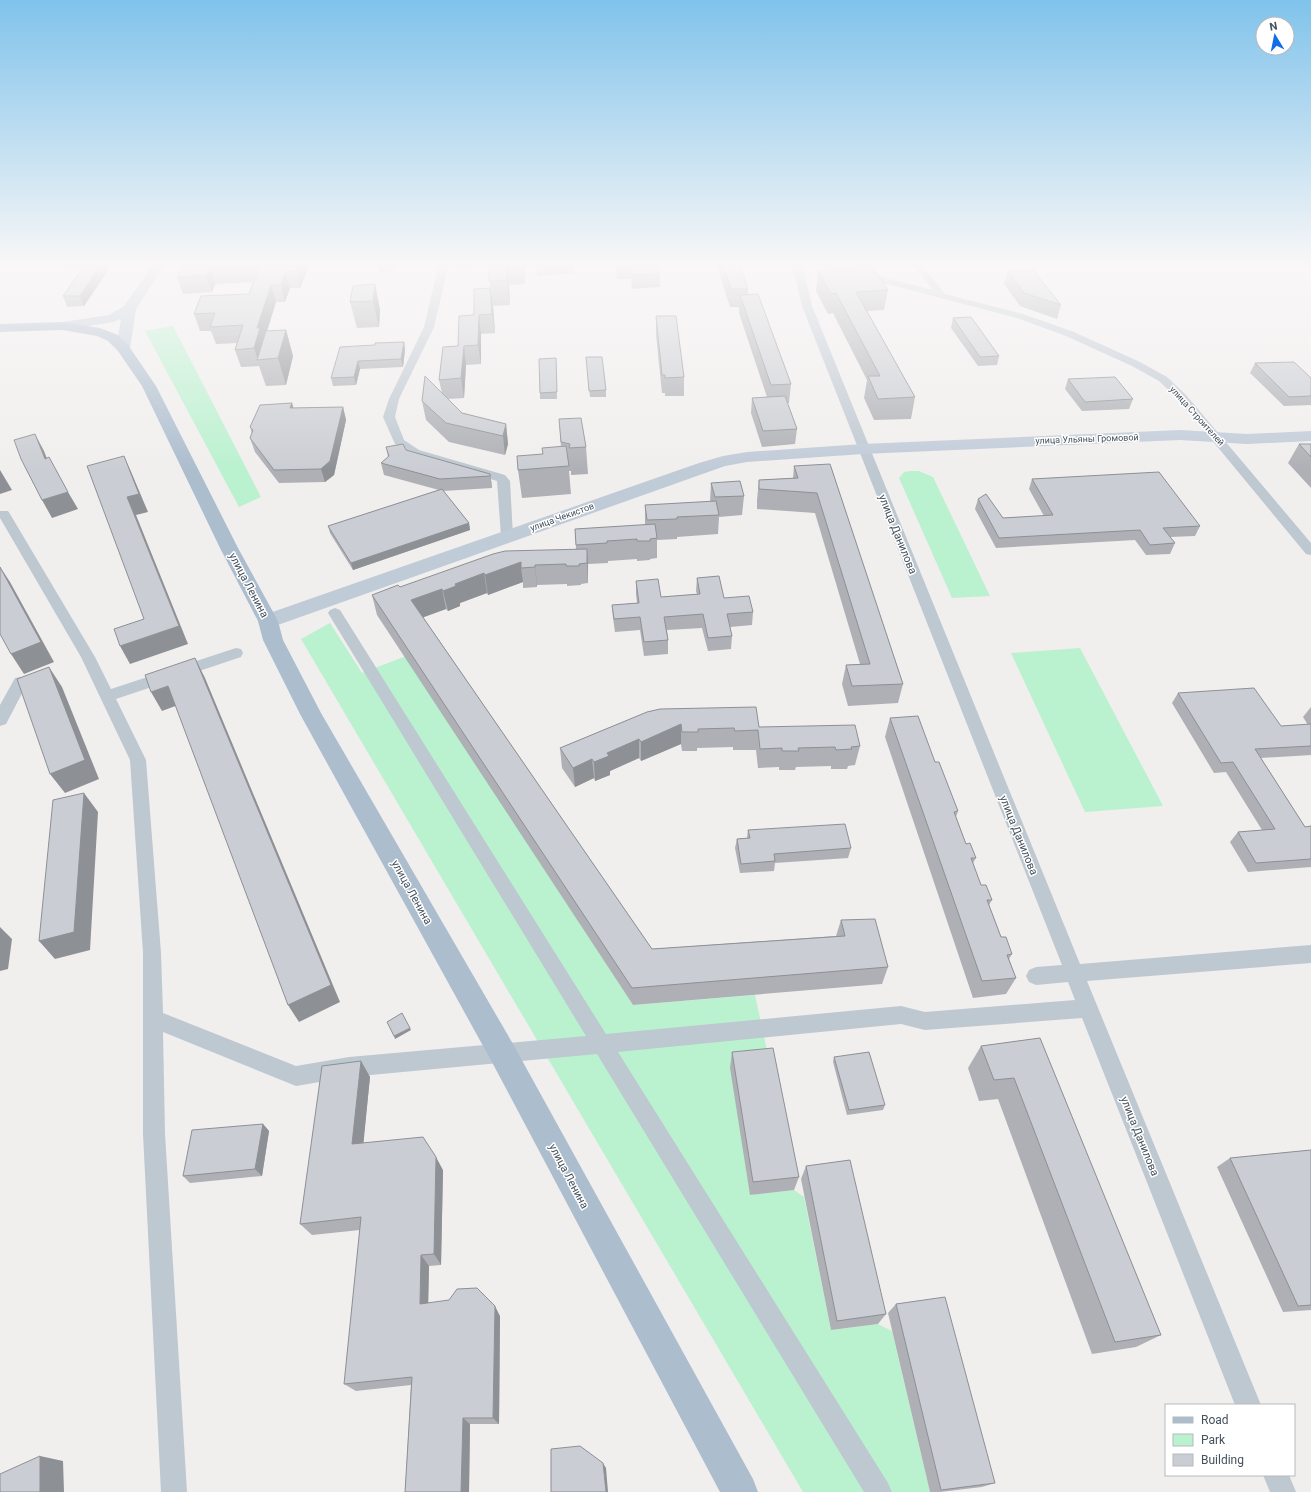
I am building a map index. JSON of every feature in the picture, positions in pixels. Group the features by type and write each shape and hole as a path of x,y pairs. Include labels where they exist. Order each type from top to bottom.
{"main road":[{"name":"улица Ленина","path":"101,333 114,338 124,348 149,386 229,548 268,621 273,640 311,714 503,1054 740,1492"}],"street":[{"path":"124,348 126,333"},
{"path":"426,333 394,398 389,418 400,442 415,452 501,478 504,481 507,536"},
{"name":"улица Данилова","path":"818,333 1248,1404"},
{"name":"улица Строителей","path":"1066,333 1136,364 1163,379 1182,397 1311,551"},
{"name":"улица Ульяны Громовой","path":"864,449 1180,435 1247,439 1311,436"},
{"name":"улица Чекистов","path":"268,621 723,460 864,449"},
{"path":"4,514 88,657 138,760 152,953 154,1134 174,1492"},
{"path":"335,613 879,1492"},
{"path":"107,696 236,653"},
{"path":"0,720 20,682"},
{"path":"1076,976 1311,954"},
{"path":"1036,976 1076,976 1311,964"},
{"path":"152,1018 296,1076 350,1067 503,1054 807,1023 901,1015 924,1021 1088,1008"},
{"path":"1276,1476 1283,1492"}],"green space":[{"path":"146,333 176,333 261,497 239,507"},
{"path":"919,471 933,477 990,596 952,598 899,478 904,472"},
{"path":"330,623 362,673 406,656 633,1005 755,995 770,1064 750,1195 794,1190 804,1197 831,1330 878,1324 892,1331 930,1492 803,1492 301,639"},
{"path":"1080,648 1163,806 1085,812 1011,653"}],"building":[{"path":"241,333 259,333 254,348 235,350"},
{"path":"265,333 285,333 278,358 257,360"},
{"path":"458,333 478,333 478,345 464,346 461,378 439,380 443,347 458,346"},
{"path":"658,333 678,333 684,377 665,378 665,375 662,375"},
{"path":"753,333 772,333 791,384 771,385"},
{"path":"857,333 879,333 915,397 878,399 868,376 880,376"},
{"path":"963,333 982,333 999,356 980,357"},
{"path":"404,342 401,359 358,361 354,377 331,378 340,347 375,345 375,343"},
{"path":"586,357 602,357 606,390 589,391"},
{"path":"556,358 557,392 540,393 539,359"},
{"path":"1294,362 1311,378 1311,396 1289,397 1255,363"},
{"path":"425,376 462,413 506,424 503,436 446,423 422,401"},
{"path":"1115,377 1133,399 1085,402 1068,379"},
{"path":"785,396 797,429 763,431 752,398"},
{"path":"292,403 290,408 343,407 330,461 321,469 274,470 250,438 253,430 250,427 260,405"},
{"path":"581,418 586,447 569,448 570,444 561,442 559,419"},
{"path":"35,434 45,459 49,457 68,492 42,500 21,459 14,440"},
{"path":"403,444 406,450 490,474 490,476 440,479 381,463 389,456 386,447"},
{"path":"1299,444 1311,444 1311,457"},
{"path":"566,446 569,466 518,470 517,456 543,454 542,448"},
{"path":"124,456 139,494 127,497 179,626 120,646 114,629 144,619 87,466"},
{"path":"830,464 903,684 852,686 846,665 870,664 817,493 759,489 759,480 798,478 794,466"},
{"path":"1159,472 1200,526 1163,528 1175,543 1150,545 1140,530 999,538 978,499 986,494 1003,518 1053,515 1032,479"},
{"path":"740,481 744,496 715,497 711,483"},
{"path":"442,489 469,523 351,563 328,526"},
{"path":"716,501 719,515 647,520 645,505"},
{"path":"655,524 657,538 650,539 650,541 637,541 637,539 576,545 575,529"},
{"path":"587,549 587,563 579,564 579,566 566,566 566,564 535,565 535,567 521,568 521,562 485,575 484,573 455,584 456,586 443,591 442,589 411,600 652,949 845,936 841,920 875,919 888,967 632,988 372,595 398,585 400,587 505,551"},
{"path":"0,567 41,642 11,654 0,634"},
{"path":"719,576 724,598 749,596 753,612 727,614 732,636 708,638 703,614 664,617 668,640 644,642 640,617 614,619 612,605 639,603 636,581 658,579 661,597 700,594 697,578"},
{"path":"195,658 331,985 288,1005 168,686 151,692 145,675"},
{"path":"49,667 85,760 50,774 17,679"},
{"path":"1254,688 1281,726 1311,724 1311,746 1255,749 1305,827 1311,826 1311,859 1256,863 1238,832 1275,829 1233,762 1221,763 1178,693"},
{"path":"756,707 759,727 855,725 860,746 851,747 852,749 836,750 835,747 798,748 799,751 782,751 782,748 760,749 758,730 735,731 734,728 698,729 698,732 682,732 681,724 641,742 639,739 607,753 609,756 594,762 592,759 573,768 560,748 647,712 660,709"},
{"path":"918,716 935,762 939,762 958,811 954,812 966,844 970,843 976,858 971,858 981,885 986,885 992,900 987,900 1001,937 1006,937 1012,954 1007,955 1016,978 982,981 890,718"},
{"path":"84,793 74,932 39,941 53,800"},
{"path":"845,824 851,848 774,854 775,861 741,864 737,839 750,838 748,830"},
{"path":"402,1013 410,1028 394,1036 387,1022"},
{"path":"1040,1038 1161,1335 1115,1342 1014,1078 994,1080 981,1046"},
{"path":"773,1048 799,1177 753,1182 732,1052"},
{"path":"869,1052 885,1105 849,1110 834,1057"},
{"path":"361,1061 352,1144 423,1137 436,1157 434,1254 421,1255 420,1304 449,1300 457,1289 477,1288 495,1306 493,1418 463,1418 461,1492 405,1492 412,1377 344,1384 361,1217 300,1224 322,1066"},
{"path":"263,1124 255,1169 183,1176 192,1130"},
{"path":"1311,1150 1311,1305 1298,1306 1230,1158"},
{"path":"850,1160 886,1314 837,1321 806,1166"},
{"path":"945,1297 995,1483 941,1490 896,1304"},
{"path":"580,1446 603,1463 606,1492 551,1492 551,1449"},
{"path":"40,1456 40,1492 0,1492 0,1474"}]}
